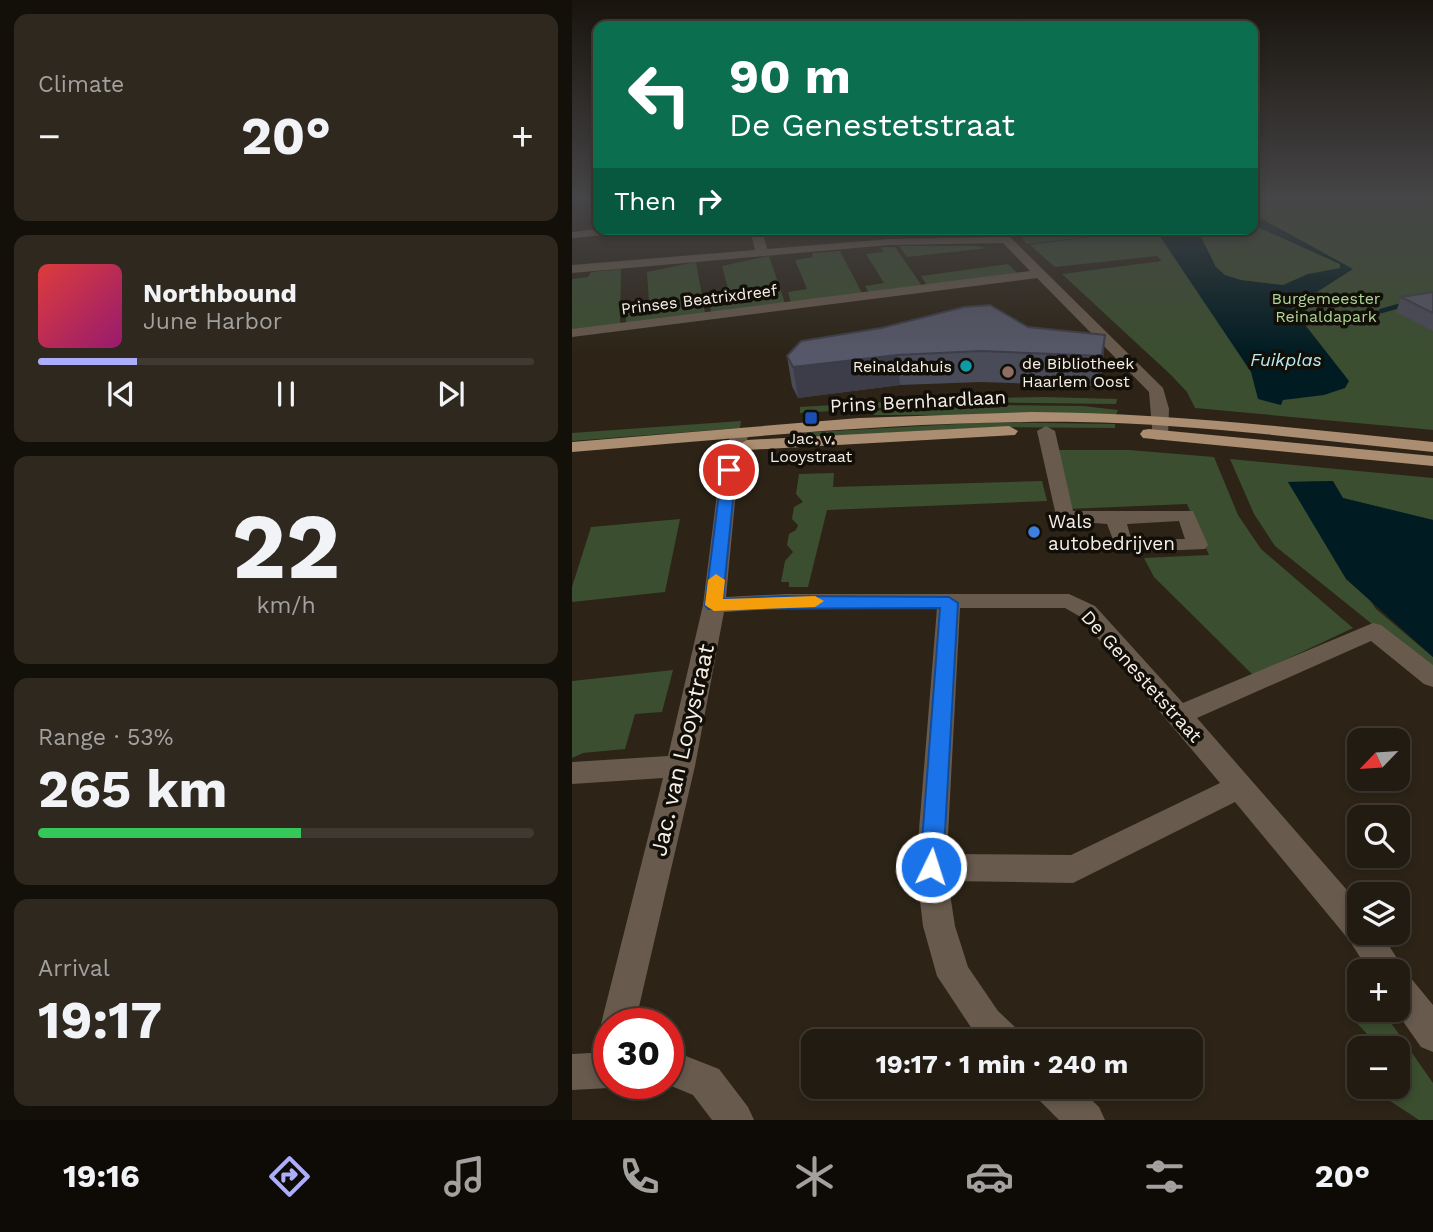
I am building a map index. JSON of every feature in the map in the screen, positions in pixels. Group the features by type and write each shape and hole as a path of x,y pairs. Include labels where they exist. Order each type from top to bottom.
{"main road":[{"name":"Prins Bernhardlaan","path":"572,460 738,439 954,418 1160,428 1433,447"},
{"name":"Prins Bernhardlaan","path":"572,447 738,439 1160,428 1433,461"}],"street":[{"path":"572,270 613,249"},
{"path":"711,249 762,253 805,249"},
{"path":"1014,249 1145,376 1160,400 1160,428"},
{"name":"Prinses Beatrixdreef","path":"572,334 1038,274"},
{"path":"1046,431 1064,516 1116,519"},
{"name":"Jac. van Looystraat","path":"622,1008 680,766 714,605 729,470 738,439"},
{"name":"De Genestetstraat","path":"714,605 786,601 1069,601 1087,611 1240,786 1347,914"},
{"path":"949,603 931,867 939,926 954,976 992,1029"},
{"path":"1179,715 1373,631 1433,678"},
{"path":"572,772 680,766"},
{"path":"931,867 1073,869 1240,786"},
{"path":"1410,1002 1433,1035"},
{"path":"684,1073 706,1082 735,1120"},
{"path":"1064,1099 1086,1120"}],"green space":[{"path":"882,249 897,249 922,286 869,293 865,286 884,283 866,254 883,252"},
{"path":"901,249 977,249 907,257"},
{"name":"Burgemeester Reinaldapark","path":"1035,249 1433,249 1433,430 1195,408 1187,392 1171,375 1062,274 1162,261 1157,256 1055,267"},
{"path":"840,251 862,293 791,303 788,292 807,289 795,260 813,257 812,253"},
{"path":"769,256 785,303 711,312 709,299 730,296 722,266"},
{"path":"696,262 705,313 626,323 626,307 649,304 647,272"},
{"path":"1008,264 1018,274 927,285 921,276"},
{"path":"621,269 620,324 572,330 572,279 588,277 591,272"},
{"path":"932,399 1117,399 1116,404 968,402 800,413 800,407"},
{"path":"984,405 1083,406 1118,410 1116,415 874,415 873,412 852,412"},
{"path":"741,421 740,428 572,441 572,433"},
{"path":"992,422 1115,424 1115,428 995,427 799,438 798,433"},
{"path":"1052,450 1129,450 1214,457 1238,515 1261,549 1353,628 1253,675 1154,577 1144,558 1209,555 1187,504 1067,509"},
{"path":"1230,459 1433,478 1433,520 1342,498 1332,481 1288,482 1376,609 1433,657 1433,673 1275,546 1254,514"},
{"path":"834,473 833,487 1042,481 1047,501 827,510 808,587 789,587 789,582 781,582 785,561 793,552 787,545 789,534 796,530 798,525 792,519 794,507 803,502 796,494 799,474"},
{"path":"680,519 665,592 572,602 572,587 591,527"},
{"path":"673,670 662,712 635,714 625,749 583,753 572,758 572,681"},
{"path":"1356,1022 1390,1022 1400,1036 1369,1036"},
{"path":"1410,1050 1433,1083 1433,1120 1419,1120 1387,1099 1410,1099"}],"water":[{"name":"Fuikplas","path":"1169,249 1207,249 1216,267 1225,275 1241,280 1283,285 1308,274 1340,268 1340,264 1307,249 1317,249 1353,269 1292,308 1349,381 1345,388 1324,395 1283,400 1281,405 1258,399 1251,372"},
{"path":"1333,481 1343,498 1433,520 1433,657 1346,579 1288,482"}],"building":[{"path":"1433,292 1433,313 1401,297"},
{"path":"990,305 1028,327 1105,335 1102,356 981,351 897,355 793,367 787,356 801,341 881,328 964,307"}],"waterway":[{"path":"1381,311 1406,304"}],"slow traffic":[{"path":"716,580 714,605 815,601"}],"place":[{"name":"Reinaldahuis","path":"966,366"},
{"name":"de Bibliotheek Haarlem Oost","path":"1008,372"},
{"name":"Jac. v. Looystraat","path":"811,418"},
{"name":"Wals autobedrijven","path":"1034,532"}],"route":[{"path":"729,470 714,605 786,601 949,603 931,867"}]}
